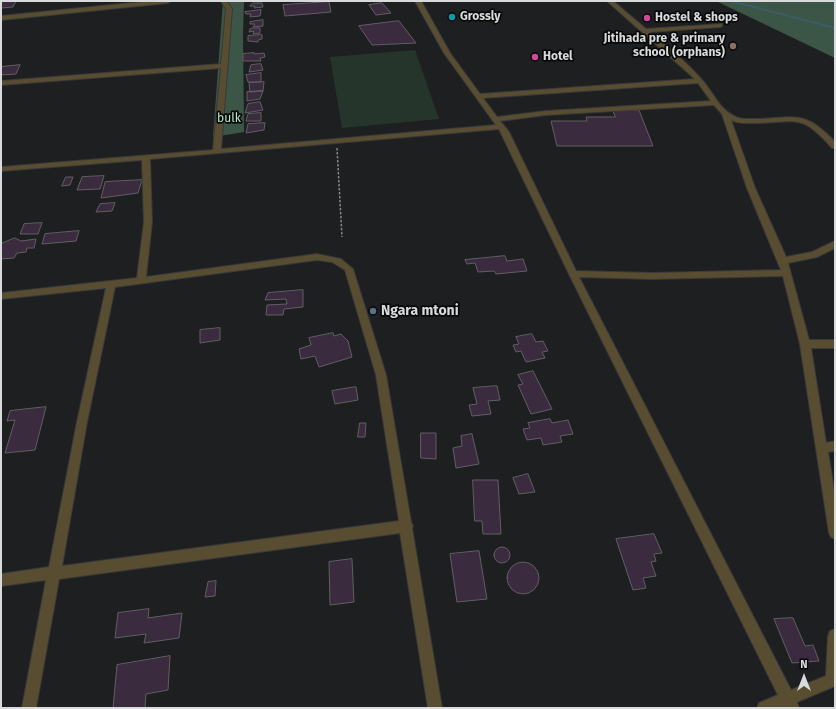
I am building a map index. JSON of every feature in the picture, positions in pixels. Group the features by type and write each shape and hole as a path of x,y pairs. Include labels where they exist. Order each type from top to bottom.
{"street":[{"path":"77,10 80,1"},
{"path":"1,18 168,1"},
{"path":"217,152 229,9 224,1"},
{"path":"418,1 447,54 498,123 573,274 704,530 789,703"},
{"path":"610,1 700,81 715,103 725,114 736,120 751,121 796,118 804,119 821,130 835,146"},
{"path":"644,31 720,25"},
{"path":"1,83 224,66"},
{"path":"479,96 700,81"},
{"path":"1,169 336,142 498,123 546,113 715,103"},
{"path":"725,114 750,188 787,272 805,344 835,533"},
{"path":"141,281 148,222 146,157"},
{"path":"783,261 814,255 835,244"},
{"path":"1,296 141,281 317,258 330,258 346,265 350,269 381,375 407,526 435,708"},
{"path":"573,274 652,276 787,272"},
{"path":"29,708 82,422 111,284"},
{"path":"805,344 835,344"},
{"path":"822,448 835,446"},
{"path":"1,580 407,526"},
{"path":"764,708 789,703 834,679 835,636"}],"path":[{"path":"336,142 342,237"}],"green space":[{"name":"bulk","path":"223,1 244,1 244,132 213,137"},
{"path":"716,1 835,1 835,58"},
{"path":"415,50 439,119 342,128 330,57"}],"building":[{"path":"16,1 13,7 1,8 1,2"},
{"path":"329,2 331,12 285,16 283,5"},
{"path":"253,3 262,3 263,7 254,8 255,6 250,6"},
{"path":"382,3 391,13 376,15 369,5"},
{"path":"261,10 260,16 250,17 251,14 246,14 245,12"},
{"path":"263,20 263,26 253,27 255,24 250,24 250,22"},
{"path":"399,21 416,43 372,45 359,26"},
{"path":"260,28 260,33 253,34 254,31 249,32 250,29"},
{"path":"262,35 262,39 258,40 258,42 248,41 248,36"},
{"path":"264,53 265,57 260,58 261,61 243,61 243,54"},
{"path":"261,64 263,70 249,72 251,65"},
{"path":"20,65 16,74 1,75 1,67"},
{"path":"261,73 261,82 248,82 246,75"},
{"path":"264,82 263,91 250,92 249,83"},
{"path":"263,91 260,99 247,101 247,92"},
{"path":"260,102 263,110 245,113 248,104"},
{"path":"613,110 639,110 653,146 557,146 551,121 587,121 586,117 615,117"},
{"path":"261,113 261,121 246,121 248,114"},
{"path":"265,123 264,130 246,133 248,124"},
{"path":"104,176 100,189 77,190 82,177"},
{"path":"66,177 73,177 70,185 62,186"},
{"path":"142,180 138,193 101,198 105,182"},
{"path":"115,203 112,211 96,212 100,204"},
{"path":"42,223 38,234 20,234 24,224"},
{"path":"79,231 76,241 42,244 45,234"},
{"path":"15,238 21,241 36,239 34,248 27,248 26,252 17,253 14,258 1,259 1,244"},
{"path":"505,256 507,261 523,259 527,271 496,274 494,271 478,272 475,263 467,264 465,260"},
{"path":"303,290 303,307 284,309 283,315 266,315 267,305 287,304 286,299 265,300 268,293"},
{"path":"220,328 220,340 200,343 200,330"},
{"path":"333,333 334,336 341,334 348,341 352,357 319,367 315,356 301,359 299,349 311,345 309,338"},
{"path":"532,334 536,342 543,341 548,351 542,352 545,358 526,362 521,351 516,352 513,345 519,344 516,337"},
{"path":"533,371 552,409 531,414 518,385 523,384 518,375"},
{"path":"497,386 500,400 488,401 491,414 472,416 469,405 477,404 473,388"},
{"path":"356,387 358,400 335,404 332,391"},
{"path":"46,407 35,450 5,453 15,420 7,421 10,411"},
{"path":"550,419 552,423 568,420 573,434 560,436 562,442 543,445 541,438 527,440 523,429 530,428 528,423"},
{"path":"360,423 366,423 365,437 358,437"},
{"path":"421,433 436,433 436,459 421,458"},
{"path":"472,434 479,464 456,468 453,448 462,446 461,436"},
{"path":"528,474 535,492 519,494 513,478"},
{"path":"473,480 498,480 501,534 483,534 482,521 475,521"},
{"path":"654,534 662,553 654,554 656,561 651,562 656,576 643,578 646,588 633,590 616,539"},
{"path":"499,547 505,547 510,552 508,561 505,563 499,563 494,558 494,552"},
{"path":"479,551 487,599 457,602 450,554"},
{"path":"352,559 354,602 330,605 329,562"},
{"path":"523,562 534,567 539,578 534,589 523,594 512,589 507,578 512,567"},
{"path":"216,581 215,596 205,597 208,582"},
{"path":"149,609 148,618 182,613 179,638 144,643 146,634 115,638 118,613"},
{"path":"793,618 805,646 813,645 819,661 792,663 774,619"},
{"path":"170,656 168,690 146,694 145,708 113,708 117,665"}],"waterway":[{"path":"731,1 835,28"}],"place":[{"name":"Grossly","path":"452,17"},
{"name":"Hostel & shops","path":"647,18"},
{"name":"Jitihada pre & primary school (orphans)","path":"733,46"},
{"name":"Hotel","path":"535,57"},
{"name":"Ngara mtoni","path":"373,311"}]}
